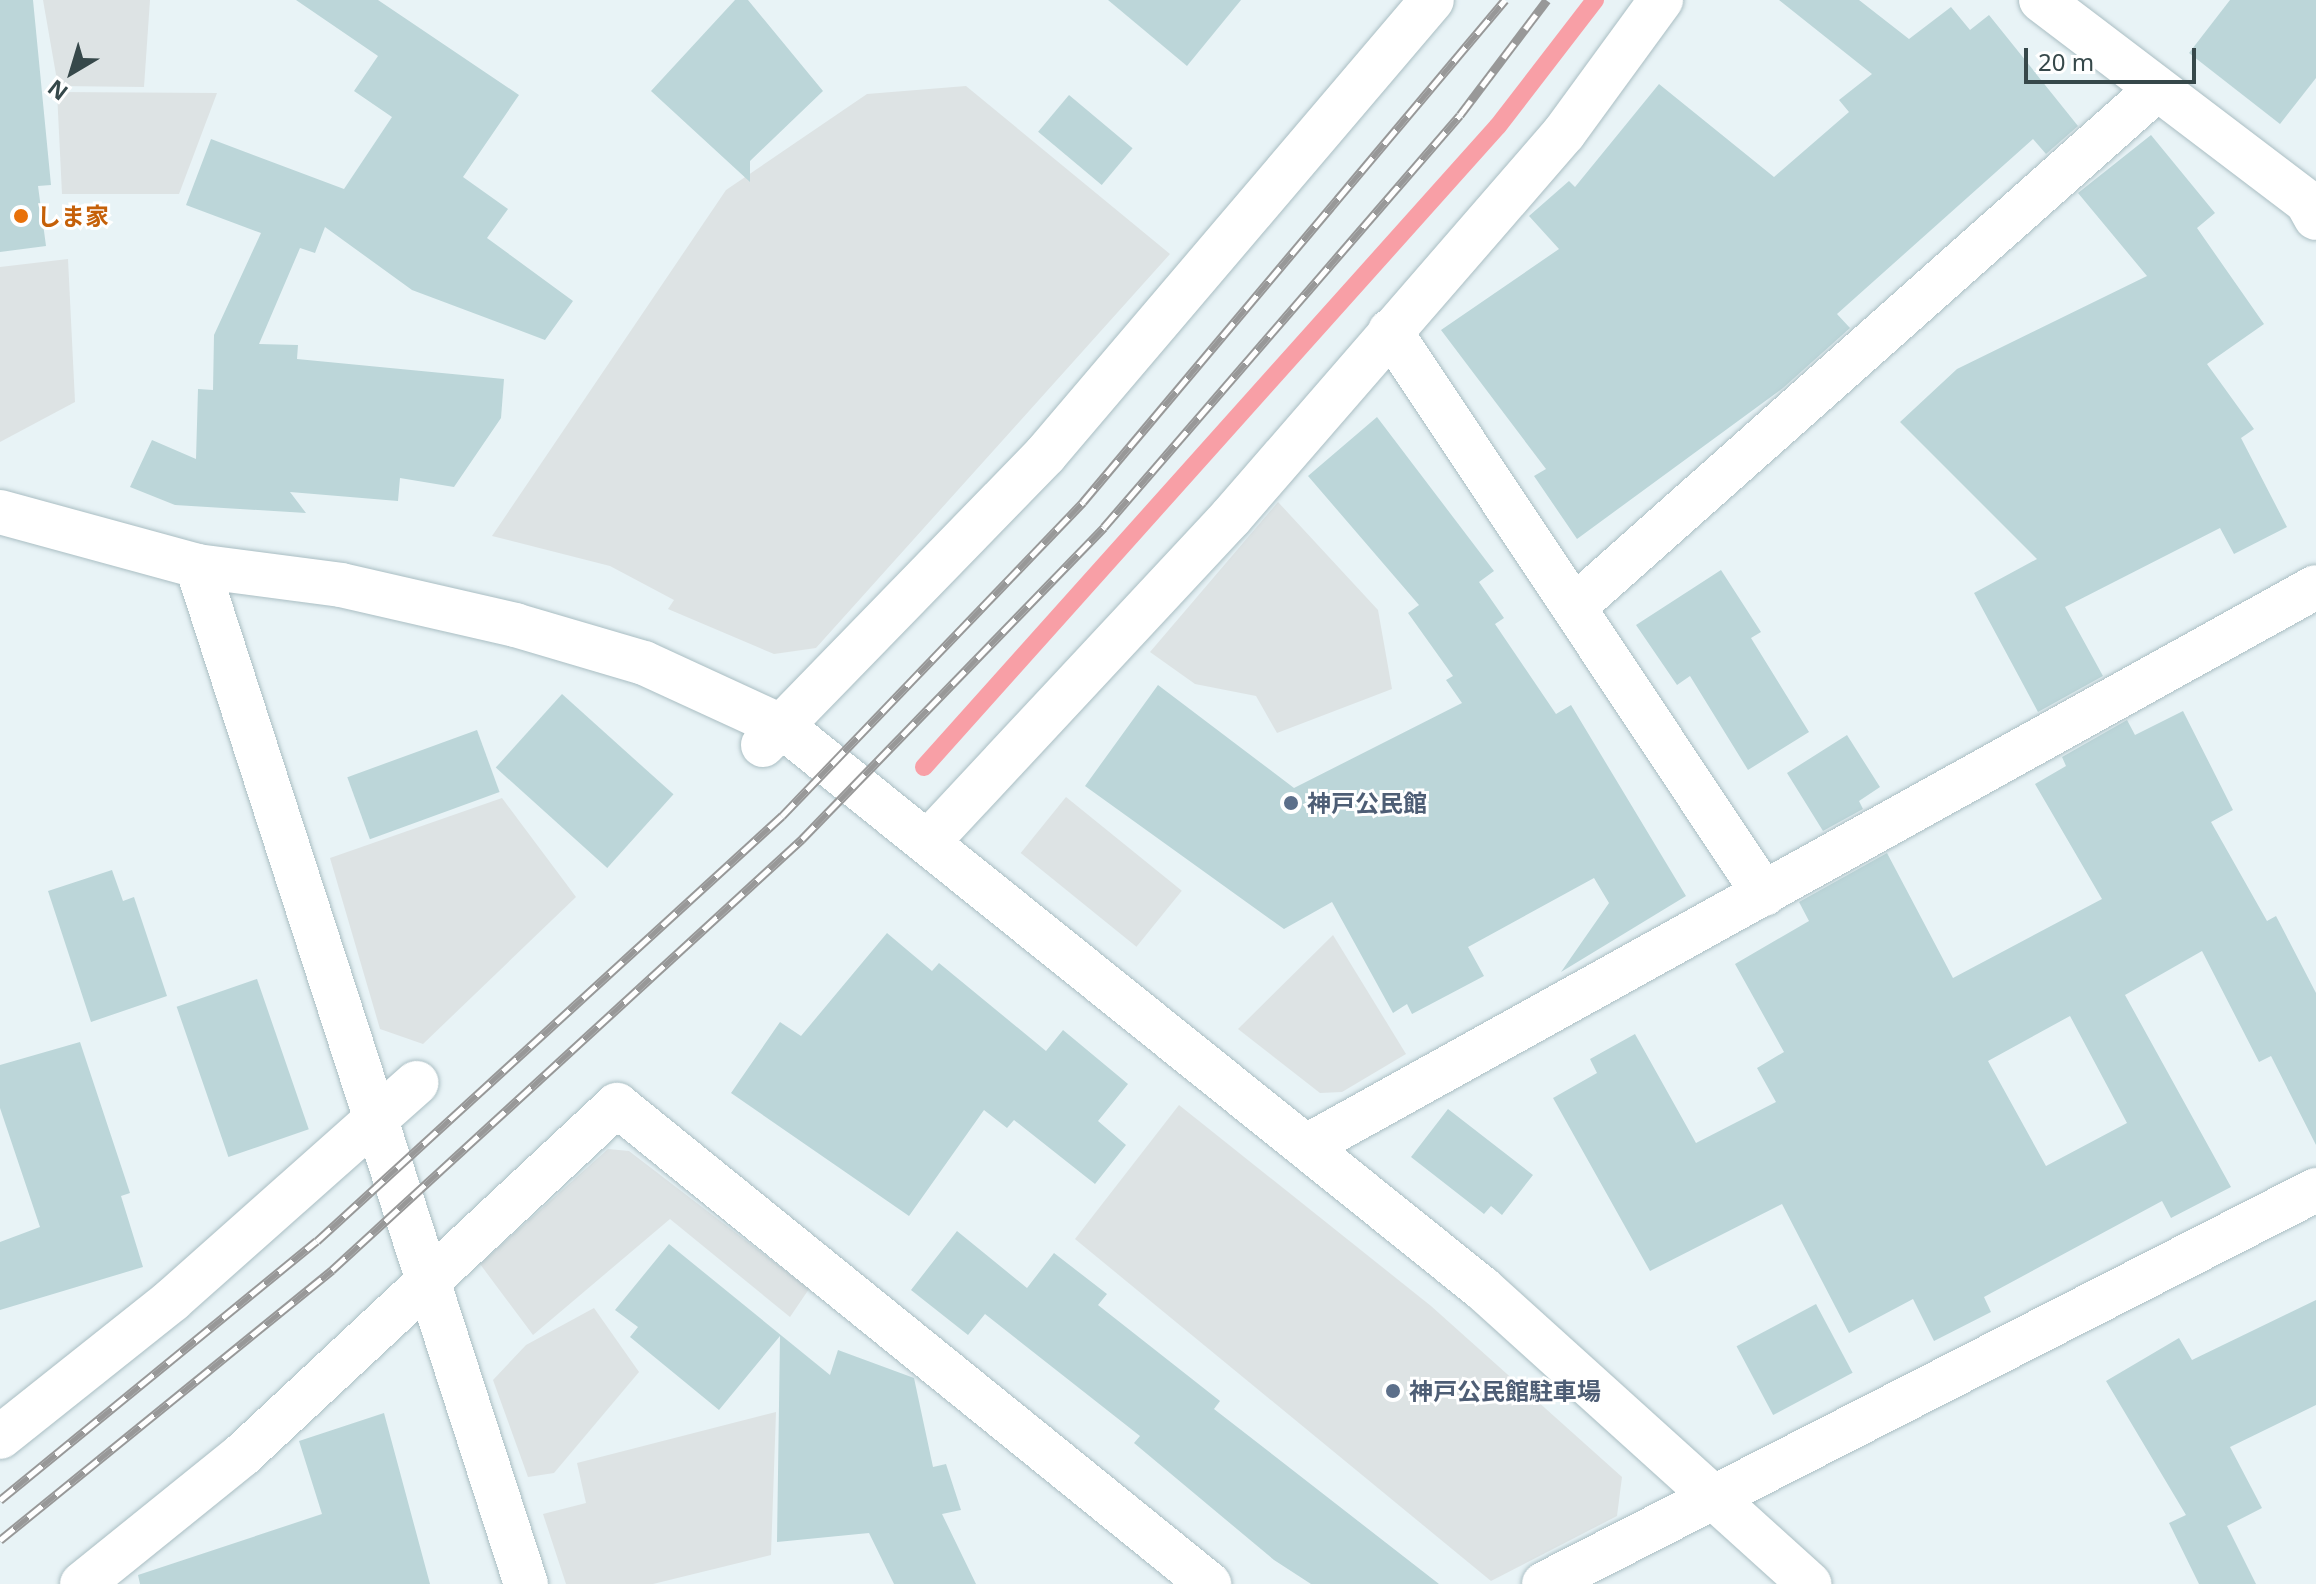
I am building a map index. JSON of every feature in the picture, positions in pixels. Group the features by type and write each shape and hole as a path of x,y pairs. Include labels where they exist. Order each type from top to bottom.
{"street":[{"path":"772,737 1045,455 1432,0"},
{"path":"928,842 1231,517 1564,133 1661,0"},
{"path":"2041,0 2313,205"},
{"path":"1574,607 2157,89"},
{"path":"1390,331 1764,894"},
{"path":"0,512 197,566 341,585 515,625 644,663 772,737 928,842 1307,1146 1717,1496 1809,1584"},
{"path":"197,566 526,1584"},
{"path":"1307,1146 2316,587"},
{"path":"0,1437 377,1120 416,1083"},
{"path":"82,1584 242,1455 617,1105 1209,1584"},
{"path":"1544,1584 2316,1190"}],"shaded area":[{"path":"43,0 150,0 144,87 58,86"},
{"path":"966,86 1170,254 816,648 774,654 668,609 674,600 610,566 492,536 726,190 867,94"},
{"path":"57,92 217,93 179,194 62,194"},
{"path":"68,259 75,402 0,442 0,267"},
{"path":"1278,502 1378,610 1392,689 1277,733 1256,696 1195,684 1150,652"},
{"path":"1066,797 1182,891 1136,947 1021,853"},
{"path":"502,798 576,897 423,1044 380,1029 330,858"},
{"path":"1333,935 1406,1054 1342,1092 1320,1093 1238,1029"},
{"name":"神戸公民館駐車場","path":"1179,1105 1431,1306 1622,1477 1617,1516 1491,1581 1075,1239"},
{"path":"608,1149 629,1151 809,1289 790,1317 670,1219 533,1335 480,1264"},
{"path":"594,1308 639,1372 554,1473 528,1477 493,1380 526,1345"},
{"path":"776,1412 771,1555 653,1584 566,1584 543,1514 586,1503 577,1463"}],"building":[{"path":"0,0 33,0 51,185 38,186 46,246 0,252"},
{"path":"296,0 378,0 519,95 463,177 508,209 487,238 573,301 545,340 412,290 325,227 315,253 300,248 259,344 298,345 297,359 504,379 501,418 454,487 400,478 398,501 290,492 306,513 175,505 130,487 152,440 196,459 198,389 213,390 214,335 261,233 186,205 211,139 344,189 392,117 354,91 378,56"},
{"path":"735,0 748,0 823,91 750,161 750,182 651,91"},
{"path":"1108,0 1241,0 1187,66"},
{"path":"1779,0 1859,0 1909,39 1951,7 1970,30 1989,15 2078,126 2046,154 2033,139 1837,314 1850,328 1783,388 1577,539 1534,476 1546,469 1441,330 1559,249 1529,216 1569,181 1575,187 1659,84 1774,177 1849,112 1839,100 1872,74"},
{"path":"2230,0 2316,0 2316,78 2280,124 2189,53"},
{"path":"1069,95 1133,148 1102,185 1038,132"},
{"path":"2151,135 2215,213 2197,228 2264,324 2207,364 2254,429 2241,438 2287,527 2234,554 2220,528 2065,607 2103,676 2038,712 1974,593 2037,559 1900,422 1957,369 2147,276 2078,193"},
{"path":"1377,417 1494,571 1479,582 1504,618 1495,624 1556,714 1571,705 1686,896 1561,972 1609,903 1594,878 1468,947 1484,976 1412,1014 1407,1004 1393,1013 1332,902 1284,929 1085,786 1158,685 1294,788 1462,703 1446,680 1453,676 1408,613 1419,605 1308,476"},
{"path":"1721,570 1761,632 1751,638 1809,732 1748,770 1690,676 1677,685 1636,625"},
{"path":"562,694 673,794 607,868 496,768"},
{"path":"2183,711 2233,810 2211,822 2267,921 2276,916 2316,993 2316,1145 2271,1056 2259,1062 2202,951 2125,995 2231,1187 2171,1218 2162,1201 1984,1297 1991,1312 1934,1341 1913,1299 1849,1333 1782,1204 1650,1271 1553,1098 1597,1073 1590,1059 1635,1034 1696,1143 1776,1102 1757,1068 1784,1052 1735,964 1809,921 1799,902 1887,853 1953,978 2102,899 2035,784 2066,766 2062,757 2127,720 2135,735","holes":["2070,1016 2127,1123 2046,1166 1988,1061"]},
{"path":"477,730 500,792 370,839 347,777"},
{"path":"1847,735 1880,787 1859,801 1863,809 1823,831 1787,773"},
{"path":"112,870 123,901 134,897 167,996 91,1022 48,891"},
{"path":"887,933 932,971 939,963 1046,1051 1063,1030 1128,1084 1098,1121 1126,1145 1095,1184 1014,1120 1007,1128 984,1110 909,1216 731,1093 780,1022 801,1036"},
{"path":"257,979 309,1129 228,1157 177,1007"},
{"path":"80,1042 130,1193 121,1196 143,1267 0,1310 0,1242 40,1227 0,1108 0,1065"},
{"path":"1448,1109 1533,1175 1502,1215 1491,1206 1484,1214 1411,1157"},
{"path":"957,1231 1027,1288 1054,1253 1107,1294 1098,1305 1220,1401 1214,1409 1439,1584 1311,1584 1274,1560 1134,1443 1140,1436 985,1314 968,1335 911,1290"},
{"path":"669,1244 830,1375 838,1350 914,1378 933,1467 946,1464 961,1510 942,1514 976,1584 894,1584 869,1533 777,1542 780,1336 719,1410 630,1337 638,1327 615,1310"},
{"path":"2316,1300 2316,1405 2230,1447 2262,1508 2227,1526 2256,1584 2199,1584 2169,1523 2186,1515 2106,1381 2179,1338 2192,1360"},
{"path":"1816,1304 1853,1373 1773,1415 1737,1346"},
{"path":"384,1413 430,1584 140,1584 138,1575 322,1514 299,1441"}],"waterway":[{"path":"924,767 1498,126 1595,0"}],"railway":[{"path":"0,1500 317,1241 782,816 1083,502 1505,0"},
{"path":"0,1540 332,1270 802,839 1104,527 1460,115 1547,0"}],"place":[{"name":"しま家","path":"21,216"},
{"name":"神戸公民館","path":"1291,803"},
{"name":"神戸公民館駐車場","path":"1393,1391"}]}
